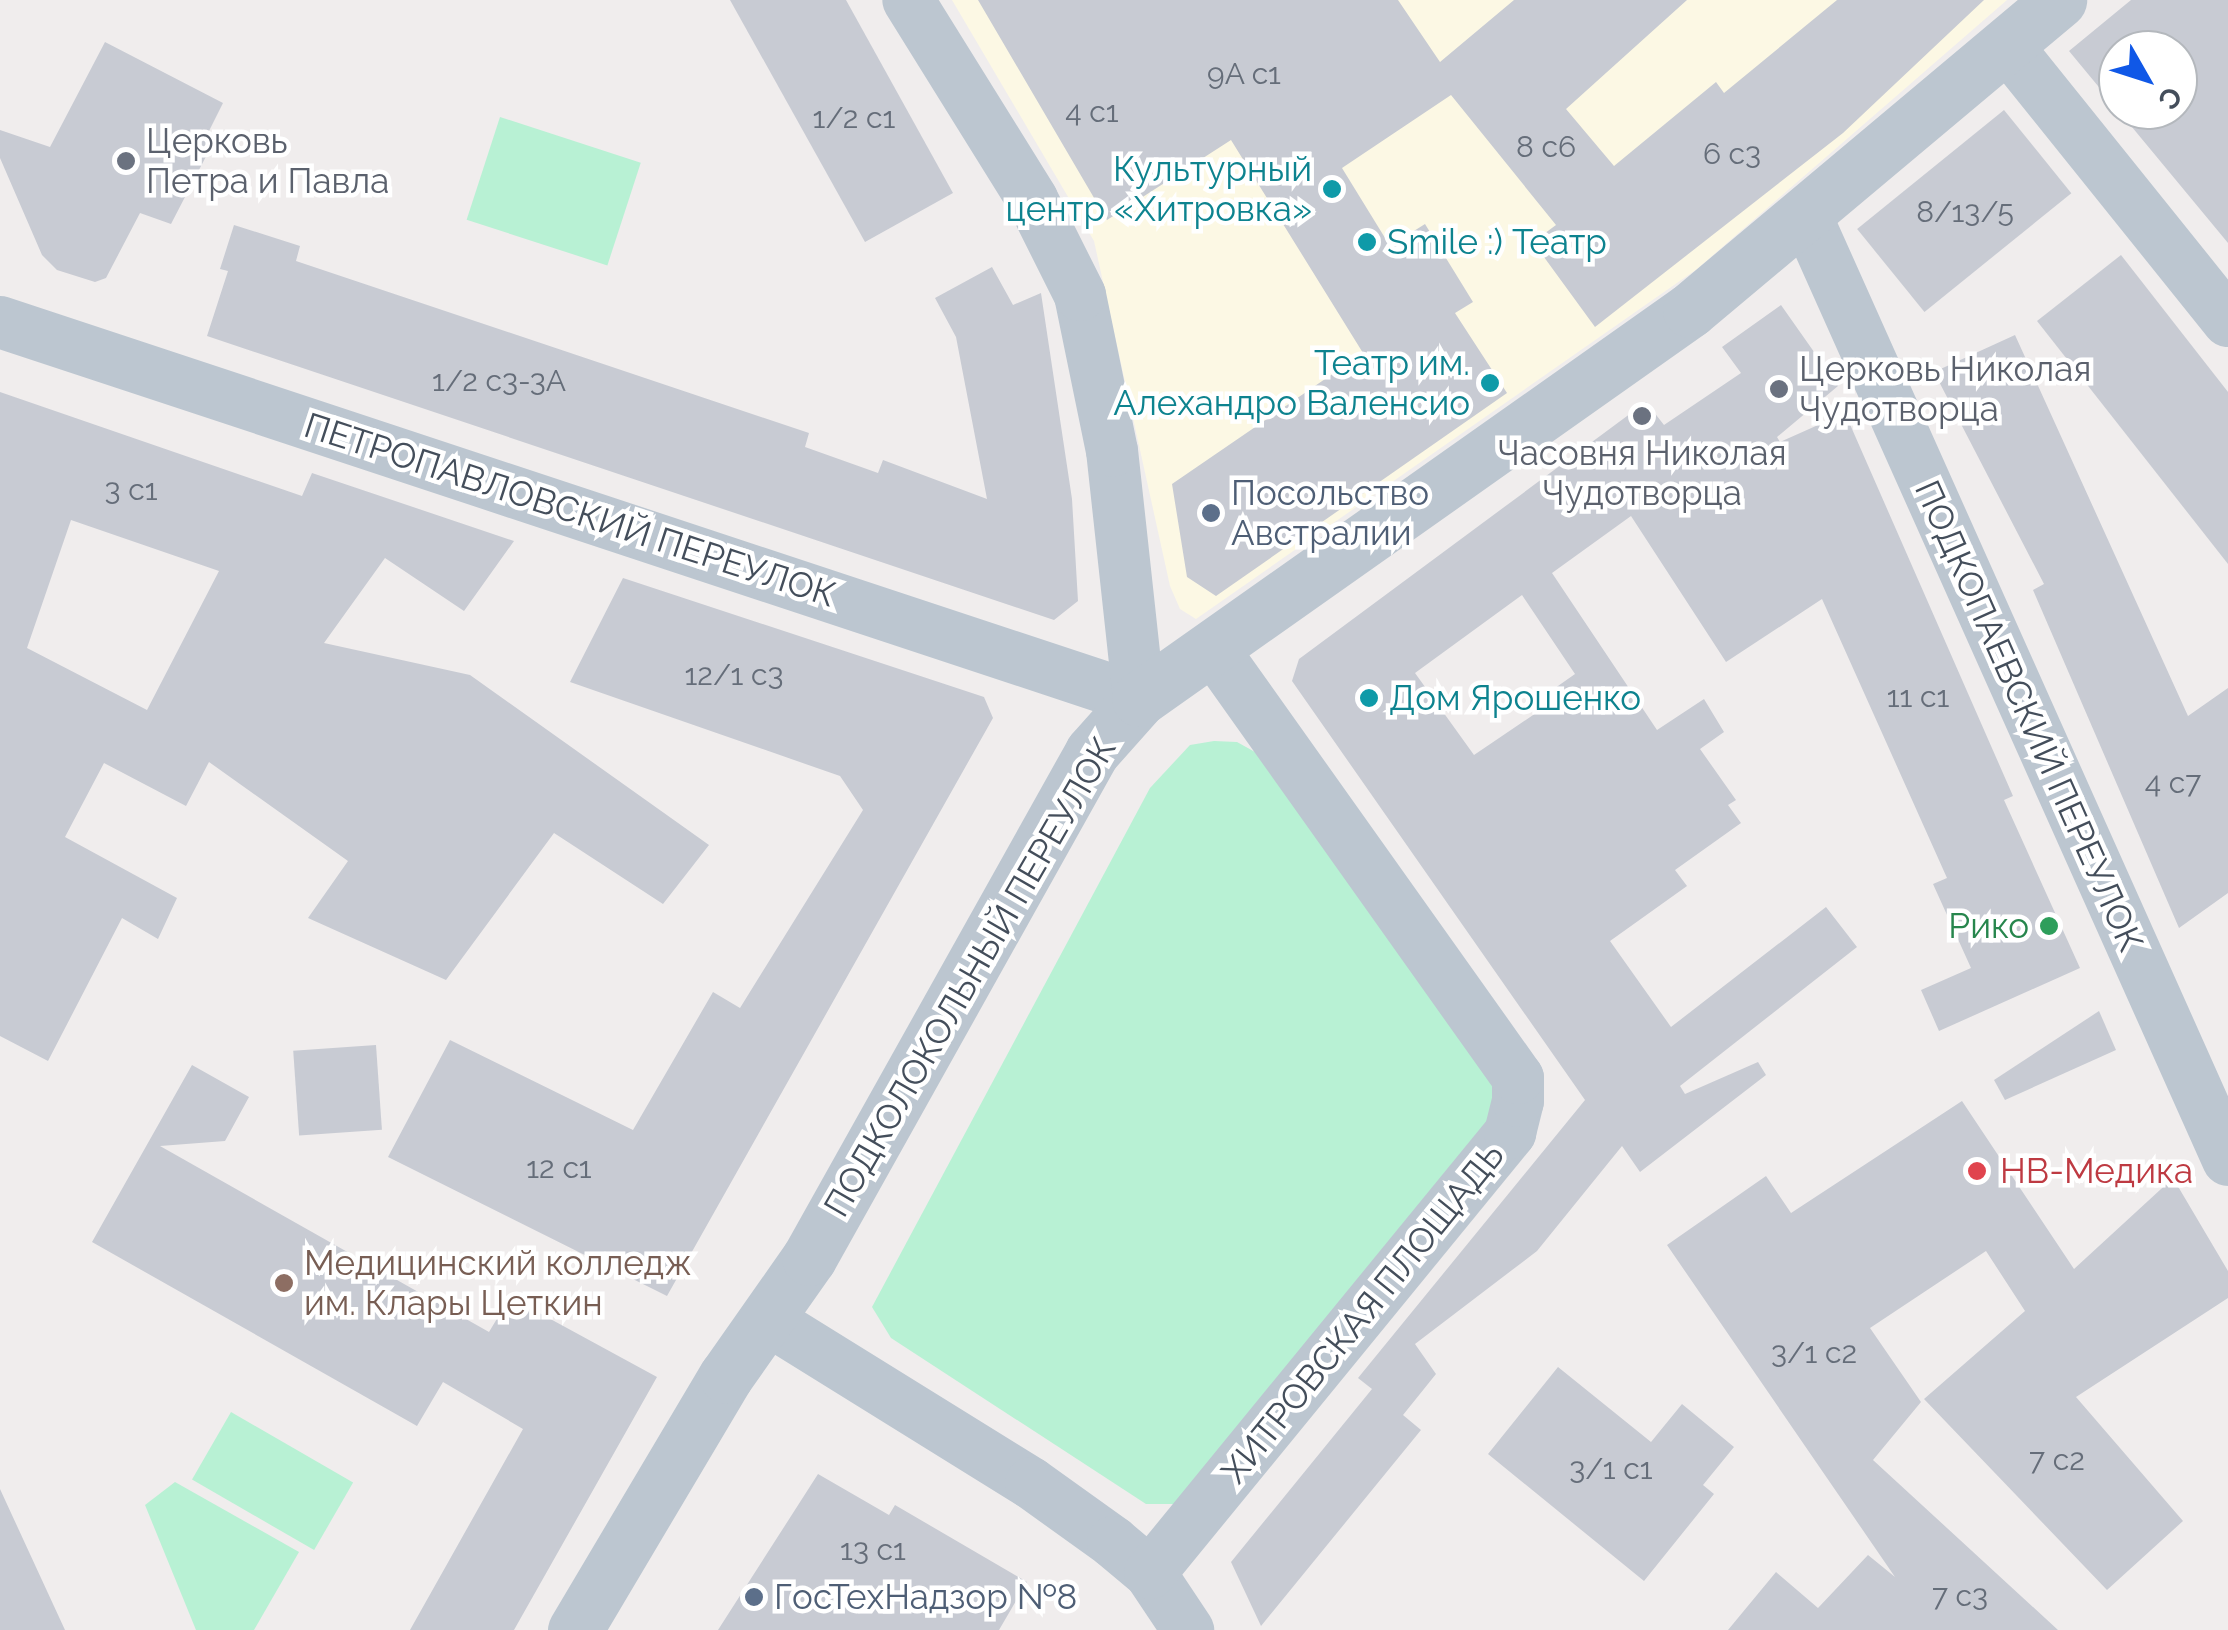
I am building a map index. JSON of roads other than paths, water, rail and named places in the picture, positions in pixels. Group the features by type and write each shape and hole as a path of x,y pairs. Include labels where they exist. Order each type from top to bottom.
{"street":[{"path":"908,0 1032,199 1080,295 1112,451 1139,699"},
{"name":"ПОДКОЛОКОЛЬНЫЙ ПЕРЕУЛОК","path":"575,1630 726,1376 768,1320 1092,752 1139,699 1674,321 1806,216 2059,0"},
{"path":"2007,46 2228,321"},
{"name":"ПОДКОПАЕВСКИЙ ПЕРЕУЛОК","path":"1806,216 2228,1160"},
{"name":"ПЕТРОПАВЛОВСКИЙ ПЕРЕУЛОК","path":"0,322 1139,699"},
{"name":"ХИТРОВСКАЯ ПЛОЩАДЬ","path":"1150,1573 1510,1133 1518,1101 1518,1078 1212,649"},
{"path":"768,1320 1031,1483 1150,1573 1188,1630"}],"place":[{"name":"Церковь Петра и Павла","path":"126,161"},
{"name":"Культурный центр «Хитровка»","path":"1332,189"},
{"name":"Smile :) Театр","path":"1367,242"},
{"name":"Театр им. Алехандро Валенсио","path":"1490,383"},
{"name":"Церковь Николая Чудотворца","path":"1779,389"},
{"name":"Часовня Николая Чудотворца","path":"1642,416"},
{"name":"Посольство Австралии","path":"1211,513"},
{"name":"Дом Ярошенко","path":"1369,698"},
{"name":"Рико","path":"2049,926"},
{"name":"НВ-Медика","path":"1977,1171"},
{"name":"Медицинский колледж им. Клары Цеткин","path":"284,1283"},
{"name":"ГосТехНадзор №8","path":"754,1597"}]}
